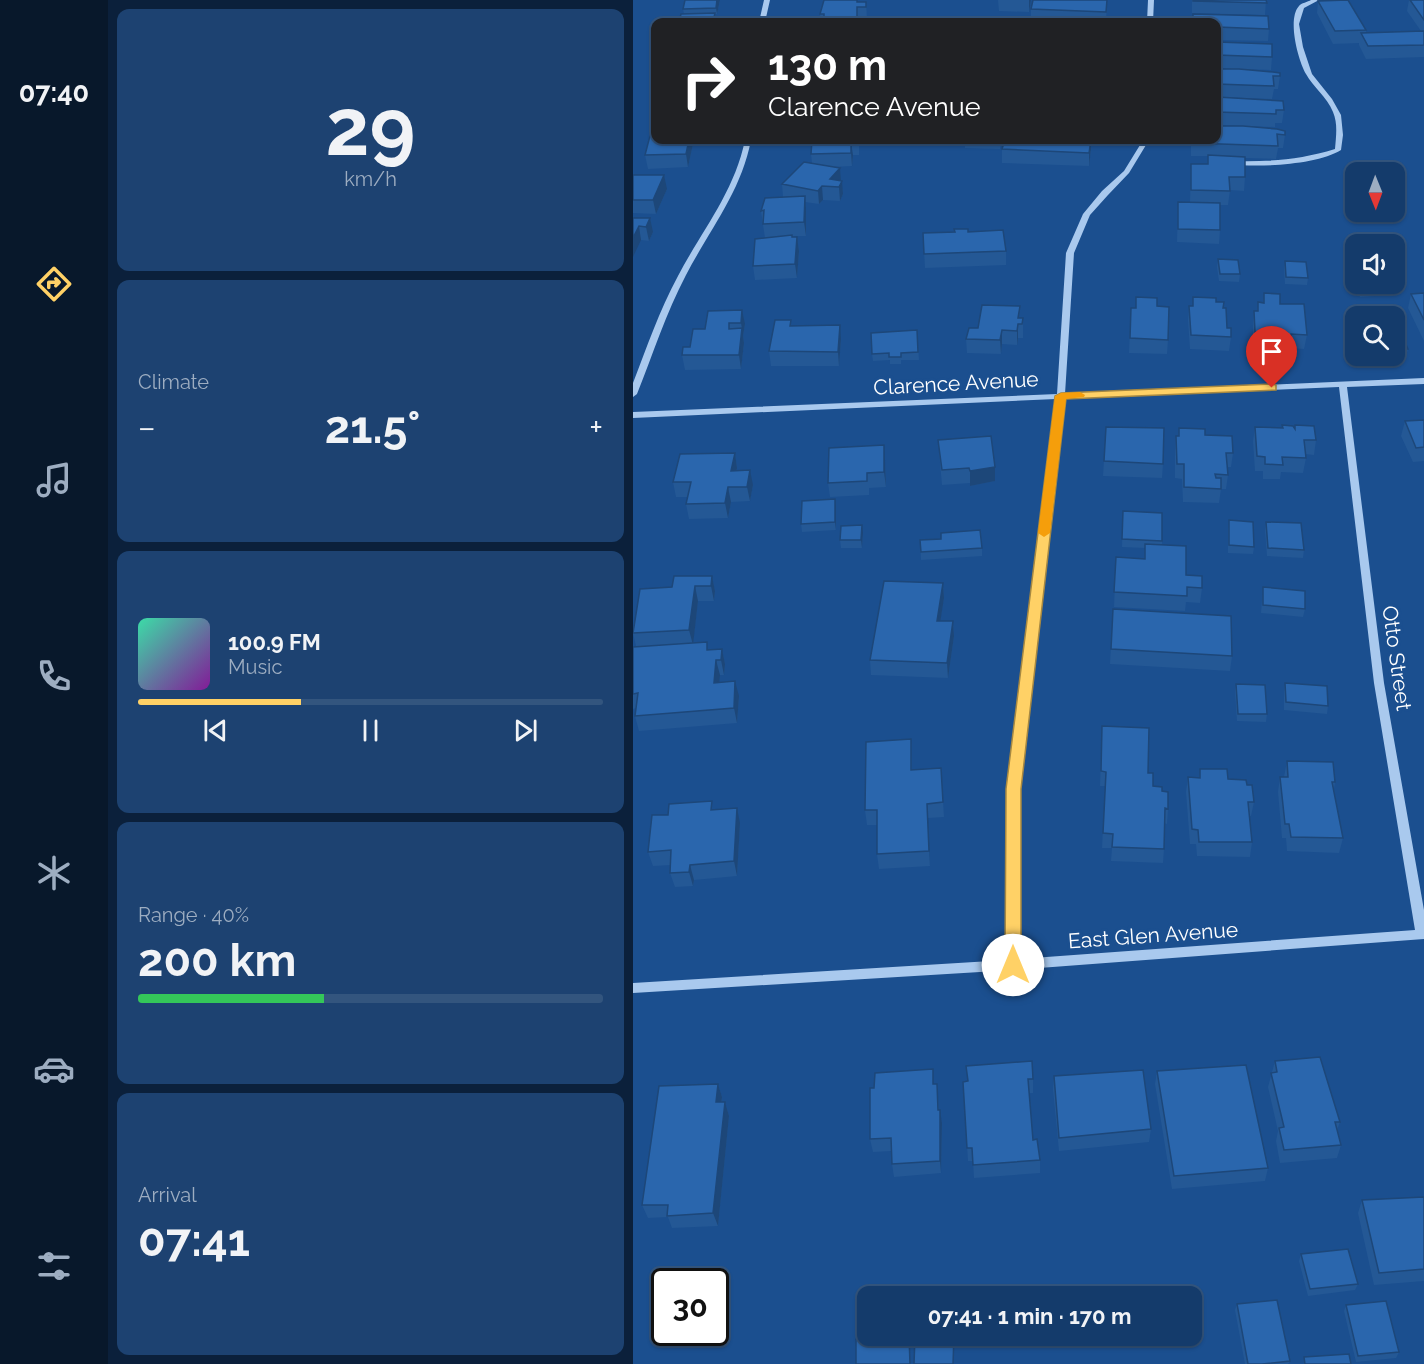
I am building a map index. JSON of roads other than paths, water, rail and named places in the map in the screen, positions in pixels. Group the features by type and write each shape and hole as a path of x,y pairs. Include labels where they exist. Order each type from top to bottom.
{"street":[{"path":"763,18 767,0"},
{"path":"1150,18 1151,0"},
{"path":"1231,163 1283,164 1306,161 1338,150 1341,130 1335,108 1308,73 1295,21 1301,7 1316,0"},
{"path":"633,394 681,276 734,186 745,158 747,144"},
{"path":"1013,965 1014,789 1061,396 1070,254 1087,214 1127,172 1143,144"},
{"name":"Clarence Avenue","path":"633,415 1424,381"},
{"name":"Otto Street","path":"1343,385 1379,684 1423,934"},
{"name":"East Glen Avenue","path":"633,988 1013,965 1423,934"}]}
